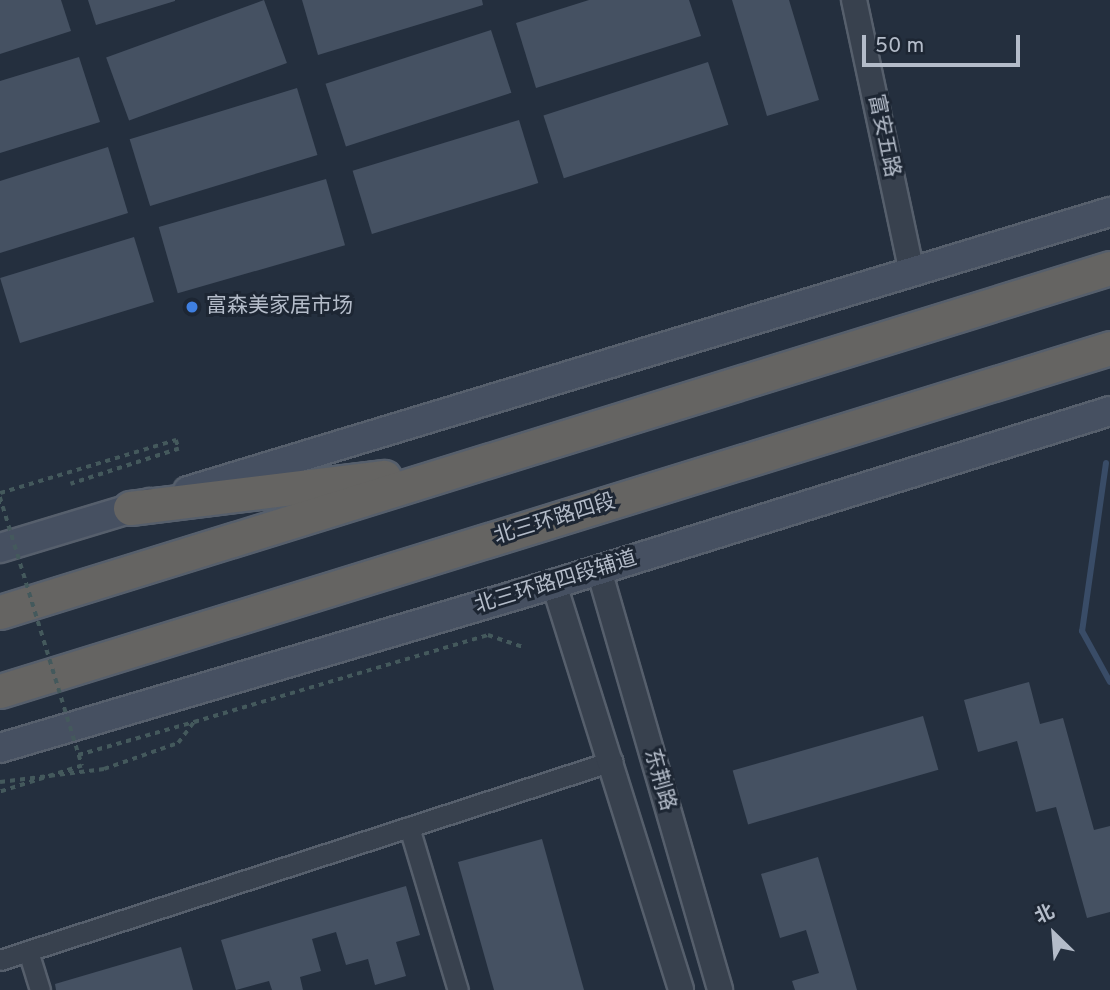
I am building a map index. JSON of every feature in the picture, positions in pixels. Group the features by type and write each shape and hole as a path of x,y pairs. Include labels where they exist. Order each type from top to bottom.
{"highway":[{"path":"0,612 1110,268"},
{"name":"北三环路四段","path":"0,691 1110,348"},
{"path":"130,508 470,466"}],"main road":[{"path":"0,548 1110,212"},
{"name":"北三环路四段辅道","path":"0,748 554,584 1110,411"}],"street":[{"name":"富安五路","path":"854,0 912,272"},
{"name":"东荆路","path":"599,570 720,990"},
{"name":"东荆路","path":"554,584 612,761 681,990"},
{"path":"0,960 612,761"},
{"path":"409,827 458,990"},
{"path":"28,951 40,990"}],"path":[{"path":"0,792 82,766 0,498 176,440 179,449 71,484"},
{"path":"78,755 147,738 488,635 525,648"},
{"path":"0,782 17,777 104,769 178,743 194,722"}],"building":[{"path":"0,0 61,0 71,31 0,54"},
{"path":"88,0 175,0 175,1 96,25"},
{"path":"264,0 287,63 129,120 106,57"},
{"path":"302,0 482,0 483,5 318,55"},
{"path":"589,0 689,0 701,36 536,88 516,23"},
{"path":"732,0 789,0 819,100 767,116"},
{"path":"491,30 511,93 346,147 326,84"},
{"path":"79,57 100,122 0,153 0,81"},
{"path":"708,62 728,125 564,178 543,115"},
{"path":"297,88 317,155 150,206 130,139"},
{"path":"519,120 538,183 372,234 353,171"},
{"path":"108,147 128,213 0,253 0,181"},
{"path":"326,179 345,245 178,293 159,227"},
{"path":"134,237 154,302 20,343 0,278"},
{"path":"1029,682 1040,724 1063,718 1094,830 1110,826 1110,912 1087,918 1056,807 1036,812 1017,741 978,752 964,700"},
{"path":"923,716 938,770 748,824 733,771"},
{"path":"542,839 584,990 494,990 458,862"},
{"path":"818,857 857,990 795,990 792,981 819,973 806,930 780,938 761,874"},
{"path":"406,886 420,935 396,942 406,976 375,985 368,959 346,965 336,932 312,939 321,971 300,977 303,990 272,990 269,981 236,990 221,940"},
{"path":"181,947 193,990 56,990 55,984"}],"waterway":[{"path":"1106,463 1082,631 1110,682"}],"place":[{"name":"富森美家居市场","path":"192,307"}]}
